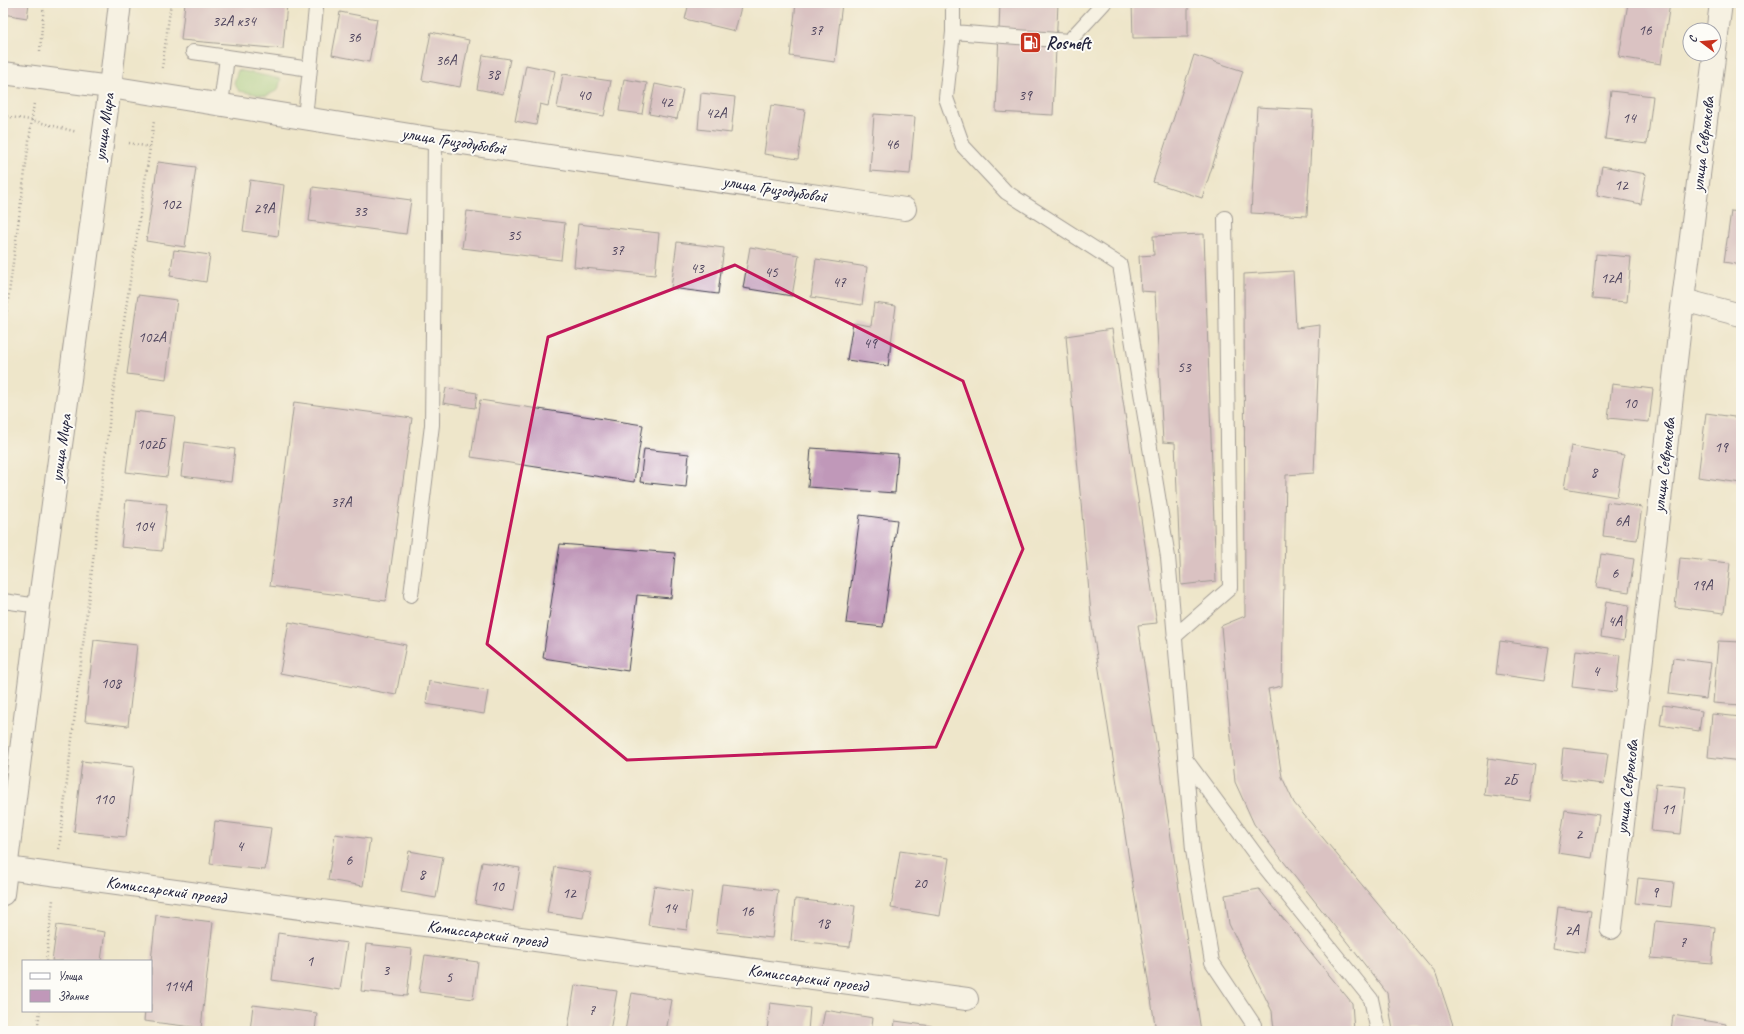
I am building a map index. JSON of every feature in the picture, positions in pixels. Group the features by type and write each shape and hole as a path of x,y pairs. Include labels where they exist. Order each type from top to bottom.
{"street":[{"name":"улица Мира","path":"3,894 39,606 110,87 120,3"},
{"name":"улица Севрюкова","path":"1610,928 1683,300 1721,3"},
{"name":"улица Гризодубовой","path":"3,73 110,87 435,139 906,209"},
{"path":"1683,300 1741,315"},
{"name":"Комиссарский проезд","path":"6,868 967,999"}],"lane":[{"path":"953,3 953,32 946,98 963,146 1006,192 1120,265 1168,557 1193,850 1212,962 1254,1025 1254,1031"},
{"path":"953,32 1069,41 1104,3"},
{"path":"304,118 316,8"},
{"path":"193,52 310,69"},
{"path":"221,105 227,57"},
{"path":"411,595 432,425 435,139"},
{"path":"1174,637 1230,588 1225,218"},
{"path":"3,601 39,606"},
{"path":"1185,759 1264,866 1371,999 1378,1031"}],"path":[{"path":"3,339 37,78 44,3"},
{"path":"46,960 111,408 171,3"},
{"path":"3,116 31,120"},
{"path":"38,1031 40,1012"}],"highlighted area":[{"path":"735,265 963,381 1023,549 936,747 627,760 487,644 548,337"}],"green space":[{"path":"238,70 281,79 278,90 266,96 239,91 234,83"}],"building":[{"path":"3,3 29,3 27,18 3,14"},
{"path":"185,3 287,3 283,49 181,40"},
{"path":"689,3 742,3 735,31 685,19"},
{"path":"796,3 842,3 835,62 790,56"},
{"path":"1000,3 1058,3 1053,115 996,112"},
{"path":"1132,3 1188,3 1188,37 1133,38"},
{"path":"1628,3 1670,3 1661,64 1619,57"},
{"path":"340,12 377,19 369,62 332,55"},
{"path":"431,32 469,40 460,87 422,80"},
{"path":"483,55 510,59 503,94 477,89"},
{"path":"1194,55 1243,71 1202,198 1153,182"},
{"path":"526,65 555,71 548,106 540,104 536,125 515,121"},
{"path":"563,74 611,81 604,116 557,108"},
{"path":"624,79 647,83 642,114 619,111"},
{"path":"655,84 683,90 677,119 649,114"},
{"path":"1611,91 1653,96 1647,144 1605,139"},
{"path":"701,93 735,97 731,133 698,129"},
{"path":"771,105 805,110 798,159 764,154"},
{"path":"1257,107 1313,110 1307,216 1251,213"},
{"path":"874,114 915,117 910,174 870,171"},
{"path":"158,162 196,167 185,247 146,241"},
{"path":"1602,166 1646,174 1641,204 1597,195"},
{"path":"250,180 284,185 278,236 243,231"},
{"path":"313,187 411,200 406,234 309,221"},
{"path":"467,211 565,223 561,260 462,248"},
{"path":"1731,211 1741,212 1741,265 1724,262"},
{"path":"578,224 659,233 655,275 574,267"},
{"path":"1204,234 1216,581 1181,585 1175,443 1163,442 1155,292 1141,291 1139,256 1154,255 1153,236"},
{"path":"677,242 724,248 718,294 671,288"},
{"path":"750,247 799,255 792,296 743,288"},
{"path":"174,250 210,255 206,282 170,276"},
{"path":"1596,254 1631,257 1627,302 1592,299"},
{"path":"816,259 867,267 862,305 811,297"},
{"path":"1293,271 1296,328 1320,325 1314,473 1286,475 1282,686 1268,689 1282,777 1294,803 1436,974 1455,1031 1393,1031 1387,993 1254,824 1235,782 1221,626 1245,616 1244,274"},
{"path":"138,295 177,300 166,379 127,374"},
{"path":"874,303 896,306 888,366 847,360 853,323 871,326"},
{"path":"1112,329 1157,623 1138,625 1201,1031 1156,1031 1092,625 1066,336"},
{"path":"1612,384 1653,389 1649,422 1608,418"},
{"path":"446,388 477,393 475,408 443,403"},
{"path":"480,400 643,425 634,482 471,457"},
{"path":"294,402 412,418 386,601 270,586"},
{"path":"134,411 175,416 167,477 126,472"},
{"path":"1706,413 1741,418 1741,483 1698,477"},
{"path":"185,442 235,449 231,482 181,476"},
{"path":"1571,446 1624,455 1617,497 1564,488"},
{"path":"811,448 898,454 895,493 808,487"},
{"path":"644,449 689,454 686,487 640,482"},
{"path":"126,500 167,504 162,551 121,547"},
{"path":"1607,502 1642,507 1637,540 1603,536"},
{"path":"860,515 897,520 883,627 846,623"},
{"path":"560,544 675,553 671,598 637,595 628,671 543,658"},
{"path":"1601,554 1634,559 1629,592 1596,587"},
{"path":"1680,558 1730,563 1724,613 1675,607"},
{"path":"1606,601 1629,605 1624,641 1601,637"},
{"path":"289,622 406,645 396,695 280,673"},
{"path":"94,640 137,645 128,726 85,721"},
{"path":"1500,641 1549,648 1544,681 1496,674"},
{"path":"1718,641 1741,642 1741,705 1713,703"},
{"path":"1576,650 1620,655 1616,692 1572,687"},
{"path":"1673,658 1711,663 1706,699 1669,694"},
{"path":"429,681 488,691 484,714 426,704"},
{"path":"1663,705 1702,711 1699,731 1660,725"},
{"path":"1712,714 1741,717 1741,761 1708,757"},
{"path":"1563,748 1608,753 1604,784 1560,779"},
{"path":"1488,758 1536,765 1531,801 1484,795"},
{"path":"82,761 134,767 126,837 74,832"},
{"path":"1656,784 1686,787 1681,834 1651,831"},
{"path":"1565,810 1599,815 1592,858 1558,853"},
{"path":"215,821 271,828 265,870 210,864"},
{"path":"335,834 370,839 363,886 328,880"},
{"path":"409,851 443,857 436,898 401,892"},
{"path":"900,851 949,858 940,916 891,908"},
{"path":"482,862 520,868 513,911 475,904"},
{"path":"555,867 591,873 583,918 547,913"},
{"path":"1638,878 1674,882 1671,907 1635,903"},
{"path":"722,884 778,890 772,938 716,932"},
{"path":"654,886 692,892 687,930 648,925"},
{"path":"1259,889 1352,1003 1354,1031 1274,1031 1272,1011 1229,924 1225,895"},
{"path":"795,899 855,906 850,947 791,940"},
{"path":"1558,907 1591,911 1585,953 1553,948"},
{"path":"156,915 213,922 201,1028 144,1021 145,1012 152,1012 151,960"},
{"path":"1655,921 1715,927 1712,963 1651,958"},
{"path":"57,925 105,932 101,960 52,960"},
{"path":"278,933 347,943 340,990 272,980"},
{"path":"366,944 412,949 407,996 361,991"},
{"path":"425,955 478,962 473,999 419,992"},
{"path":"575,985 617,991 610,1031 585,1031 568,1028"},
{"path":"632,993 672,1000 666,1031 625,1031"},
{"path":"770,1003 810,1008 808,1031 767,1031"},
{"path":"253,1005 317,1013 315,1031 250,1031"},
{"path":"825,1010 873,1018 871,1031 821,1031"},
{"path":"1673,1015 1726,1024 1725,1031 1671,1031"},
{"path":"895,1021 932,1026 932,1031 894,1031"}],"place":[{"name":"Rosneft","path":"1031,43"}]}
